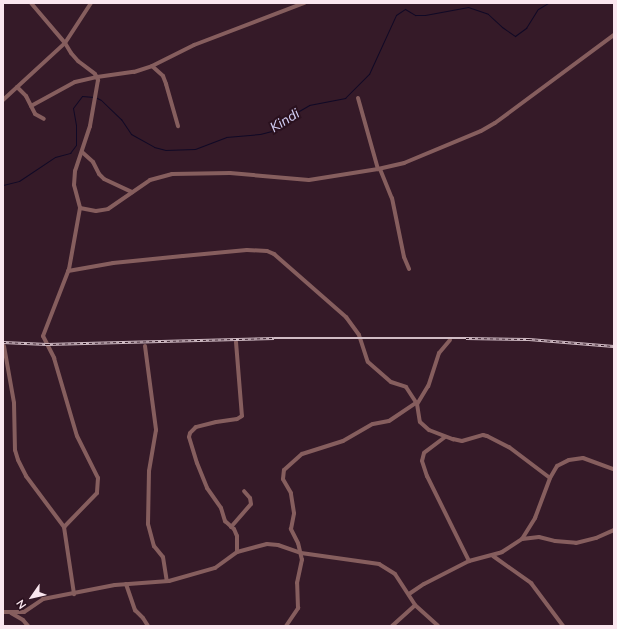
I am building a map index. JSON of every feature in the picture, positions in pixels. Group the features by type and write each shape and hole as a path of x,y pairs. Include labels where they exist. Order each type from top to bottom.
{"street":[{"path":"31,3 65,43 78,61 97,76"},
{"path":"3,100 65,43 91,3"},
{"path":"31,106 75,82 97,76 122,74 152,66 194,45 297,4 304,3"},
{"path":"80,208 96,211 108,209 156,177 172,174 230,173 310,180 379,169 416,158 481,131 495,123 614,35"},
{"path":"152,66 163,76 178,126"},
{"path":"64,527 99,491 97,474 77,436 54,358 43,336 68,271 80,208 74,185 76,165 82,152 94,108 97,76"},
{"path":"17,87 26,96 37,116 44,119"},
{"path":"358,98 379,169 392,198 404,257 409,269"},
{"path":"82,152 93,162 99,174 104,179 132,192"},
{"path":"68,271 113,263 247,250 267,251 274,254 346,317 359,335 368,362 391,382 406,387 417,404 420,422 429,430 445,437 462,441 483,435 487,436 509,446 550,478"},
{"path":"286,626 298,608 297,583 302,560 292,529 294,513 291,493 283,479 284,470 302,454 343,441 373,424 389,422 417,404 430,380 439,353 450,340"},
{"path":"236,342 242,416 237,419 196,427 190,433 190,437 197,463 207,488 221,508 225,521 231,527 238,542 237,552"},
{"path":"4,346 14,397 15,450 26,476 64,527 74,594"},
{"path":"145,346 156,430 149,471 148,524 154,546 163,557 167,581"},
{"path":"445,437 424,454 422,461 427,476 469,561"},
{"path":"409,594 424,584 469,561 493,556 510,548 522,538 539,511 550,478 557,466 578,458 614,469"},
{"path":"231,527 251,504 250,498 244,491"},
{"path":"522,538 539,537 556,541 576,543 596,538 614,530"},
{"path":"3,612 24,612 43,599 126,584 167,581 215,568 237,552 267,544 278,545 301,553 379,564 395,574 416,605 438,626"},
{"path":"493,556 531,583 564,626"},
{"path":"126,584 135,610 148,626"},
{"path":"392,626 416,605"},
{"path":"9,612 23,620 28,626"},
{"path":"22,626 23,620"}],"waterway":[{"name":"Kindi","path":"97,98 121,119 131,134 154,147 165,150 195,149 226,137 260,134 272,131 292,115 309,105 345,98 369,74 396,15 405,9 415,15 425,15 468,7 488,14 502,27 515,36 526,28 538,9 548,3"},
{"name":"Kindi","path":"3,185 19,181 55,157 70,153 76,145 76,125 73,108 82,96 94,97"}],"railway":[{"path":"3,342 47,344 274,338 466,338 529,339 614,346"}]}
